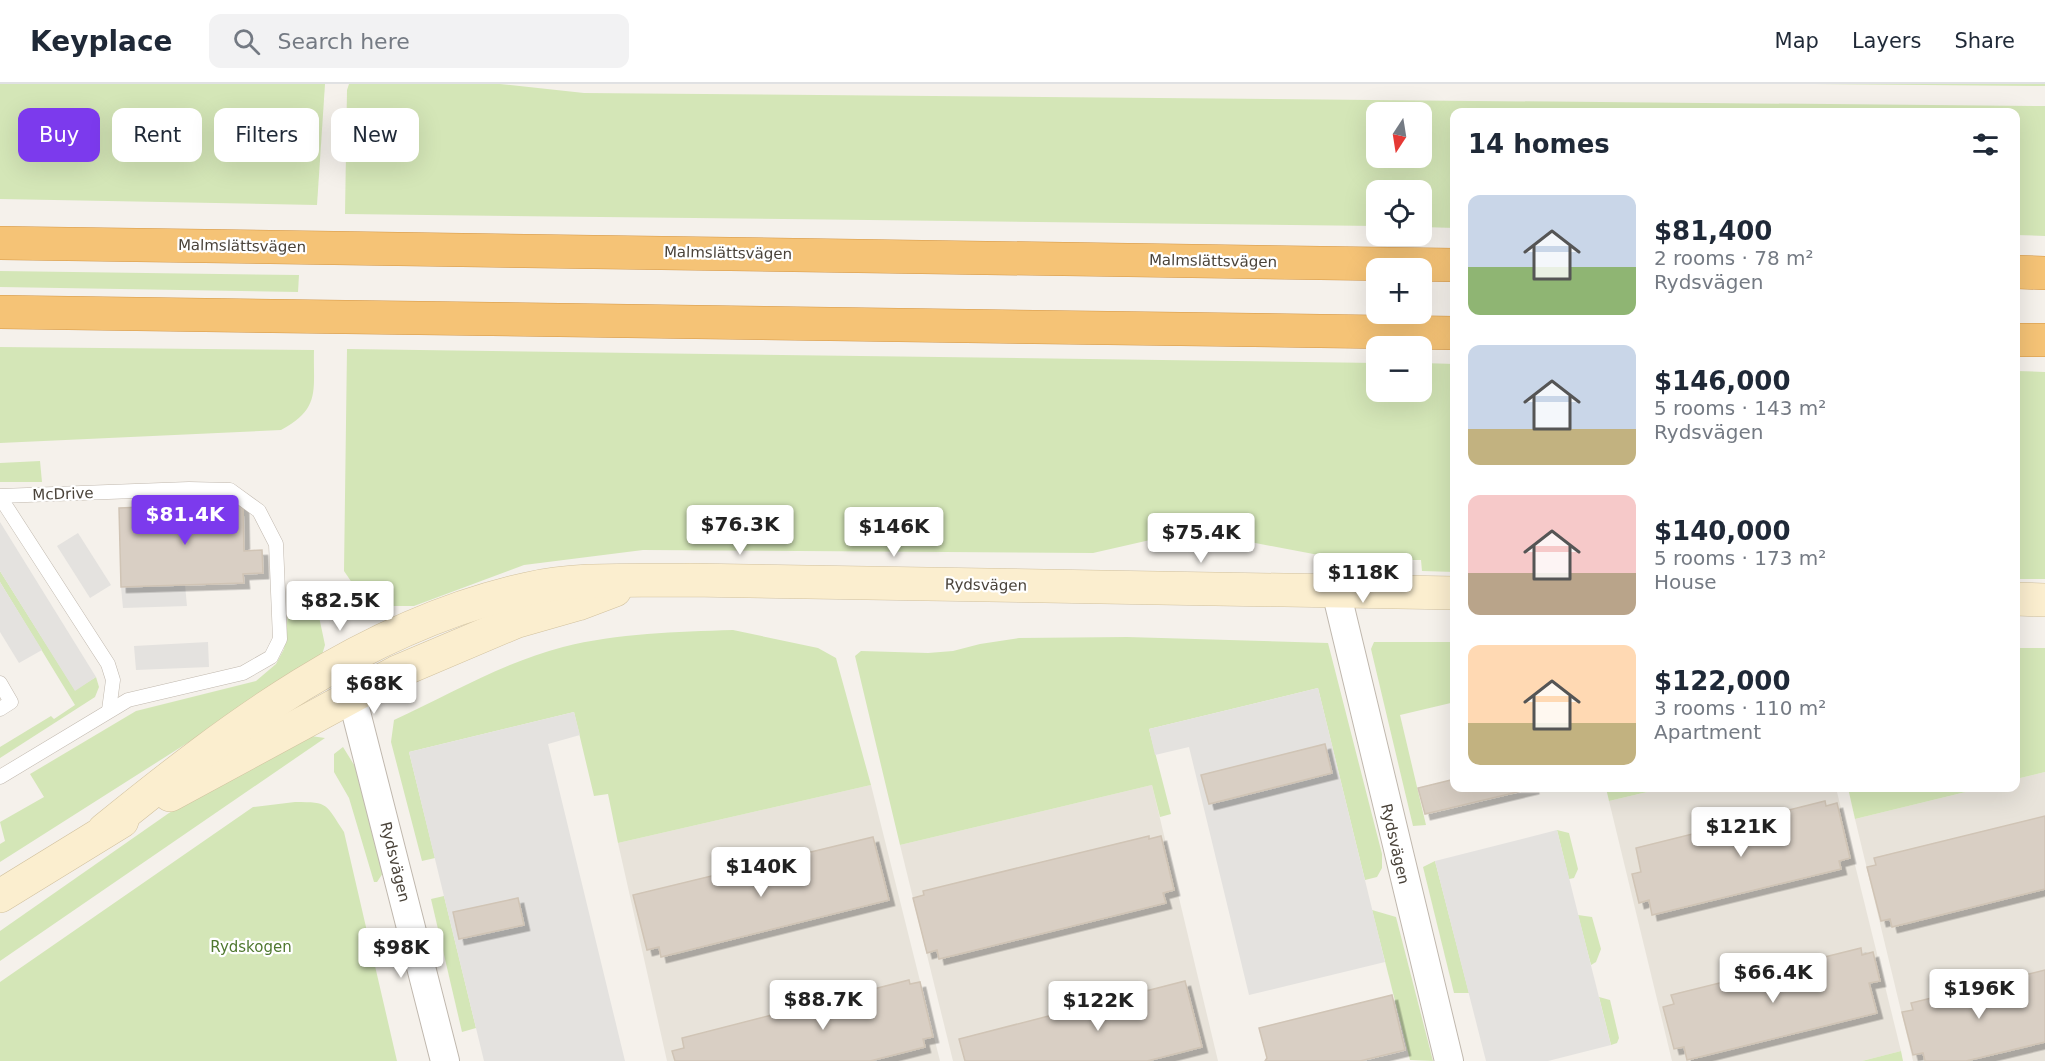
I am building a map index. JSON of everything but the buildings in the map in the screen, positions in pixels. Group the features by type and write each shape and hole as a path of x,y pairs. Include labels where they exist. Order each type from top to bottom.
{"highway":[{"name":"Malmslättsvägen","path":"0,243 1450,265"},
{"path":"2020,272 2045,273"},
{"path":"0,312 1450,333"},
{"path":"2020,340 2045,340"}],"street":[{"name":"Rydsvägen","path":"0,896 104,830 397,672 515,622 578,604 636,581"},
{"name":"Rydsvägen","path":"104,830 191,760 260,710 342,659 385,638 471,604 528,589 576,582 636,581 1450,593"},
{"name":"Rydsvägen","path":"1336,591 1449,1061"},
{"path":"2020,599 2045,600"},
{"name":"Rydsvägen","path":"342,659 445,1061"}],"lane":[{"name":"McDrive","path":"0,497 189,489 230,490 259,511 276,544 280,639 271,657 243,673 128,700 0,777"},
{"path":"0,497 108,664 113,680 109,710"},
{"path":"0,683 11,702 0,709"}],"shaded area":[{"path":"0,522 96,677 75,691 0,571"},
{"path":"78,533 111,585 90,598 57,546"},
{"path":"0,582 42,650 19,663 0,632"},
{"path":"185,585 187,606 123,608 121,587"},
{"path":"208,642 209,667 136,670 134,646"},
{"path":"1318,688 1385,962 1249,995 1189,747 1155,755 1149,729"},
{"path":"574,712 580,735 548,744 625,1061 484,1061 409,752"},
{"path":"2045,772 2045,1061 1913,1061 1855,819 1966,792 2020,792 2020,778"},
{"path":"871,785 940,1061 667,1061 618,843"},
{"path":"1152,785 1218,1061 953,1061 900,845"},
{"path":"1647,792 1837,792 1901,1051 1862,1061 1672,1061 1609,801"},
{"path":"1557,830 1611,1045 1548,1061 1486,1061 1435,861"}],"green space":[{"path":"0,84 325,84 317,205 0,199"},
{"path":"349,84 500,84 584,93 2045,106 2045,236 2020,235 2020,108 1450,108 1450,228 1432,227 1432,180 1366,180 1366,226 345,214 346,162 419,162 419,108 347,108 347,90"},
{"path":"1814,84 2045,84 2045,86"},
{"path":"0,271 299,275 298,292 0,287"},
{"path":"0,347 314,350 314,388 309,406 303,414 281,430 0,443"},
{"path":"347,349 1366,363 1366,402 1432,402 1432,363 1450,364 1450,572 1422,571 1421,560 1345,560 1250,542 1150,540 1093,553 643,550 524,565 414,606 389,606 359,593 344,571"},
{"path":"2020,371 2045,372 2045,579 2020,579"},
{"path":"40,461 42,482 0,482 0,463"},
{"path":"0,571 75,690 96,677 99,687 95,697 0,758 0,747 51,716 54,719 75,705 0,582"},
{"path":"318,612 325,645 321,658 0,862 0,844 5,841 0,822 44,797 30,774 136,711 256,681 276,664 284,649 288,614"},
{"path":"733,630 818,648 836,658 871,785 618,843 608,794 594,796 574,712 409,752 435,858 422,861 391,742 394,720 498,670 563,647 626,636"},
{"path":"1127,637 1328,643 1382,854 1382,868 1377,877 1365,880 1318,688 1149,729 1171,814 1160,817 1152,785 900,845 855,656 861,651 928,653 953,651 1019,638"},
{"path":"1374,642 1450,642 1450,703 1400,715 1426,825 1413,826 1371,649"},
{"path":"2020,648 2045,648 2045,772 2020,778"},
{"path":"311,736 325,738 0,961 0,931 169,813 295,742"},
{"path":"343,747 356,768 383,873 377,882 374,882 349,798 334,772 334,754"},
{"path":"1607,792 1647,792 1609,801"},
{"path":"1849,792 1966,792 1855,819"},
{"name":"Rydskogen","path":"295,802 325,806 344,832 397,1061 0,1061 0,982 253,807"},
{"path":"1557,830 1569,833 1578,869 1574,878 1569,879"},
{"path":"1435,861 1469,993 1454,993 1423,867"},
{"path":"444,896 476,1028 462,1032 431,899"},
{"path":"1372,910 1396,917 1433,1061 1410,1060"},
{"path":"1578,915 1592,917 1601,949 1596,962 1591,965"},
{"path":"1599,997 1610,1000 1619,1038 1617,1043 1611,1045"},
{"path":"1901,1051 1903,1061 1862,1061"}]}
